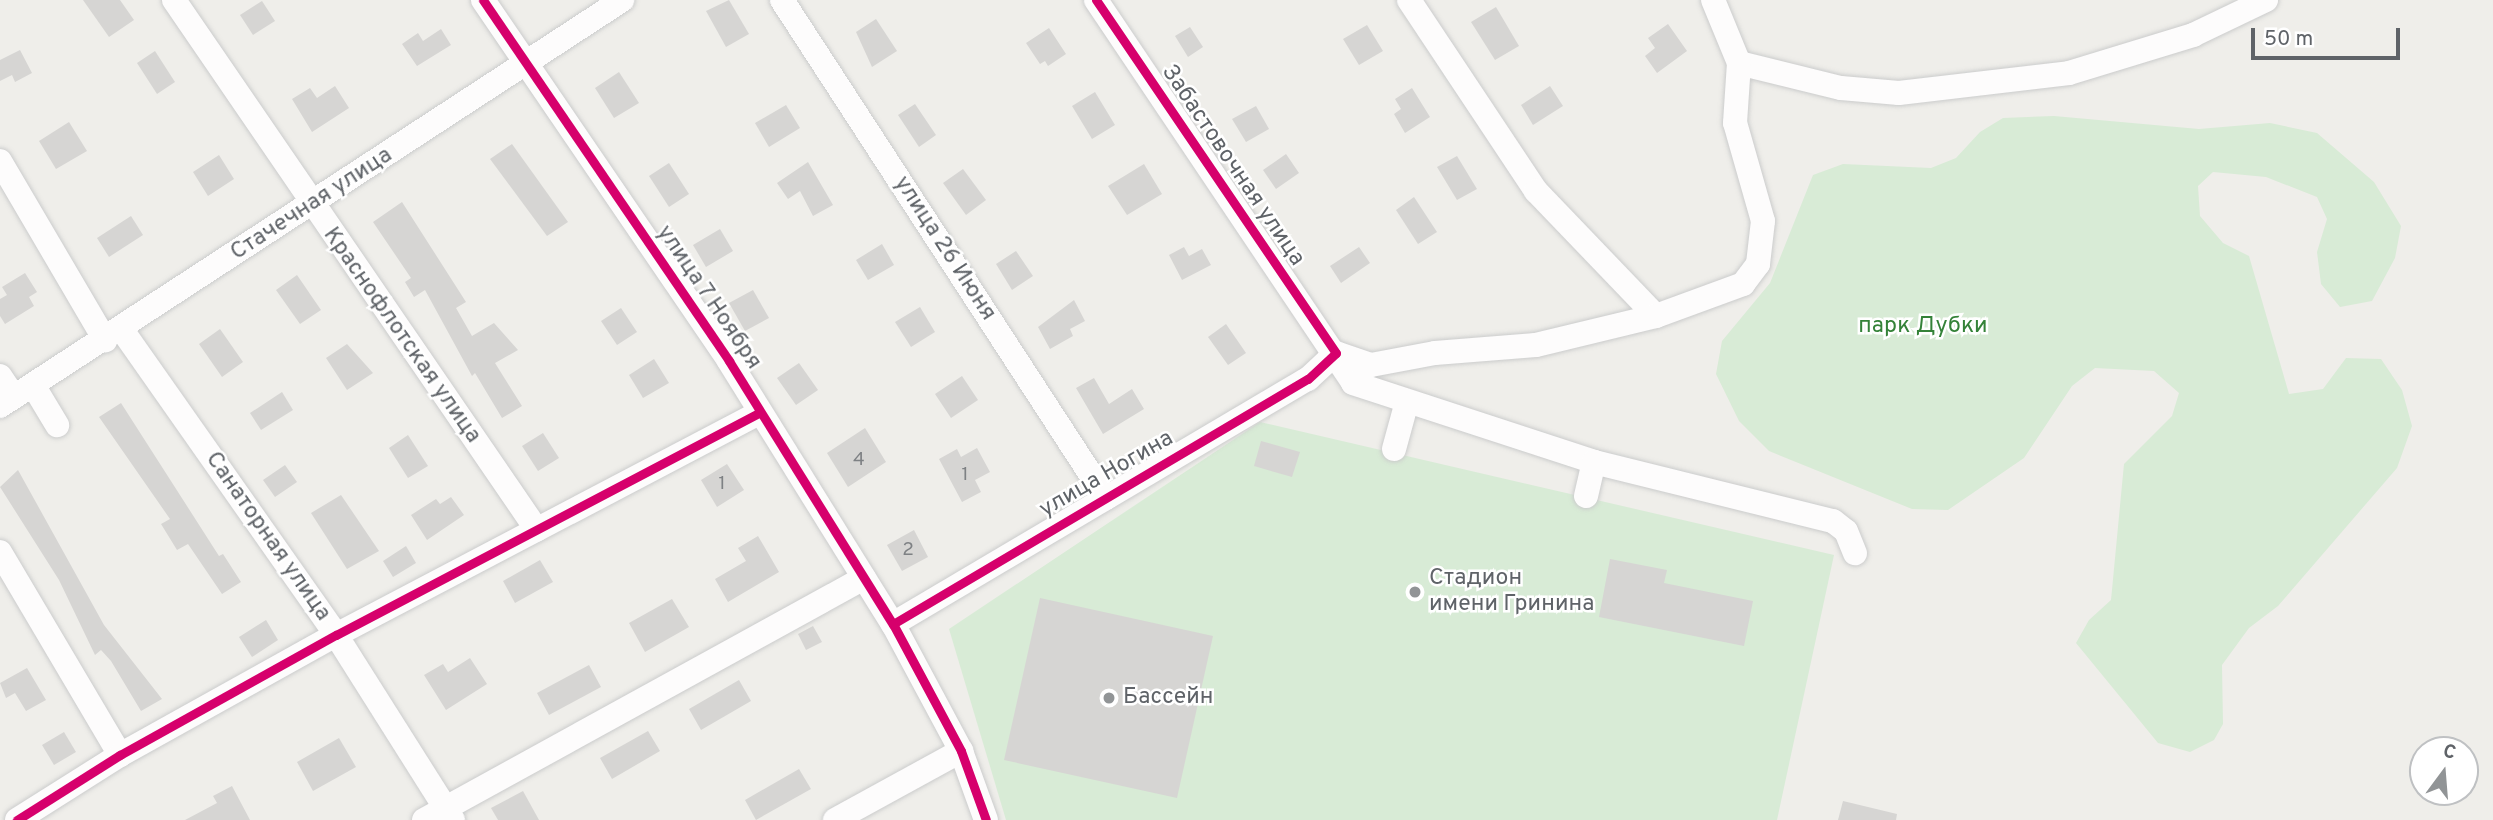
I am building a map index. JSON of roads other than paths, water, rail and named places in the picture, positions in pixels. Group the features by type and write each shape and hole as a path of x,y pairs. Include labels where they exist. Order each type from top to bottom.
{"street":[{"name":"Краснофлотская улица","path":"174,0 310,206 537,530"},
{"name":"улица 7 Ноября","path":"482,0 760,412 864,578 961,751 986,820"},
{"name":"Стачечная улица","path":"16,396 622,0"},
{"name":"улица 26 Июня","path":"782,0 1106,498"},
{"name":"Забастовочная улица","path":"1096,0 1336,353 1353,383 1406,405 1594,462 1833,521 1846,531 1854,553"},
{"path":"1409,0 1536,191 1656,316"},
{"path":"1336,353 1371,365 1394,364 1435,353 1536,345 1656,316 1743,284 1758,264 1763,221 1735,122 1739,63 1713,0"},
{"path":"1739,63 1841,88 1899,93 2069,73 2193,35 2266,0"},
{"name":"Санаторная улица","path":"0,161 113,335 336,635 441,816"},
{"name":"улица Ногина","path":"892,624 1308,379 1336,353"},
{"path":"0,376 16,396 57,425"},
{"path":"1394,449 1406,405"},
{"path":"17,820 120,755 336,635 760,412"},
{"path":"1586,496 1594,462"},
{"path":"0,552 120,755"},
{"path":"441,816 864,578"},
{"path":"835,820 961,751"}],"place":[{"name":"Стадион имени Гринина","path":"1415,592"},
{"name":"Бассейн","path":"1109,698"}],"park label":[{"name":"парк Дубки","path":"1923,327"}]}
